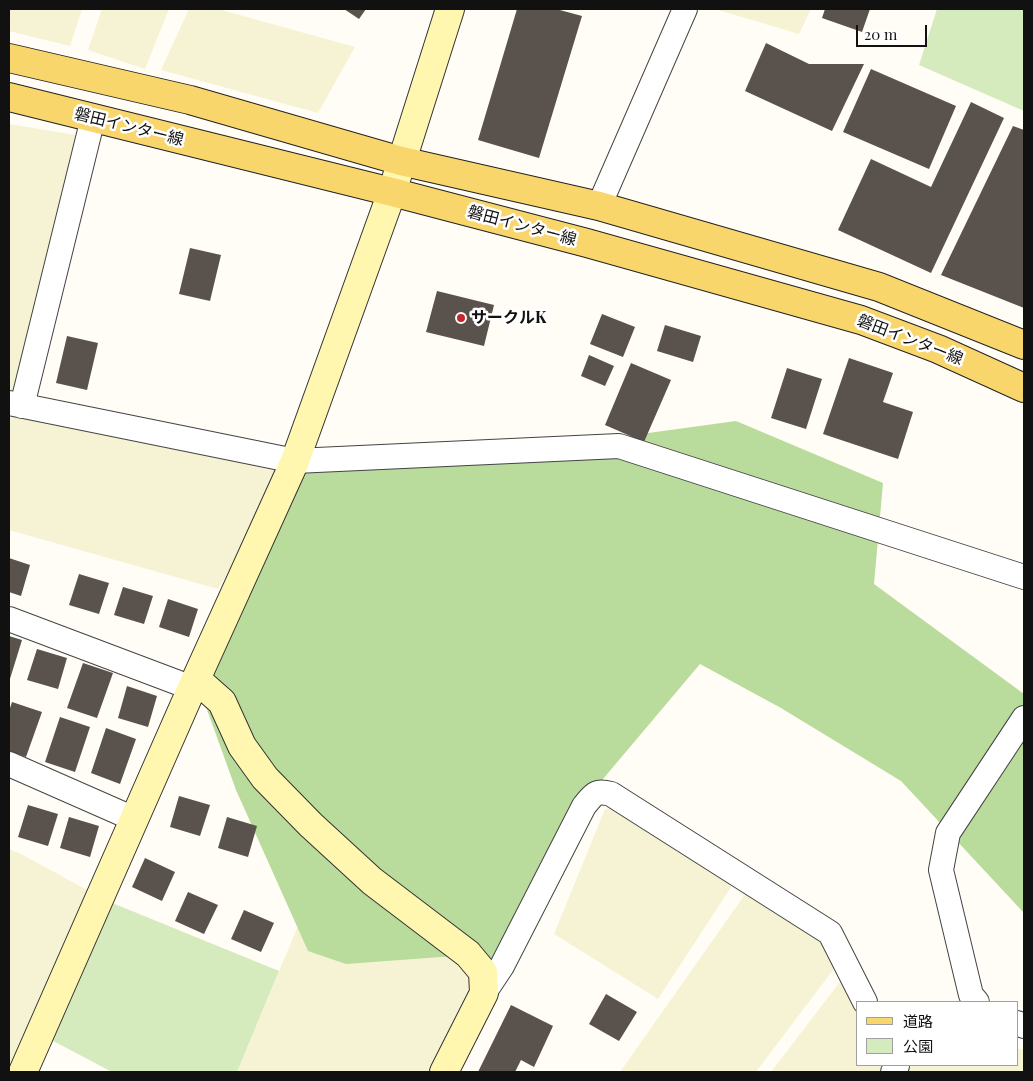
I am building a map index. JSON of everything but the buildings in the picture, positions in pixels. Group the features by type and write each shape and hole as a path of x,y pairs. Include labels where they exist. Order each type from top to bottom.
{"main road":[{"path":"9,58 190,100 401,161 599,206 879,287 1024,345"},
{"name":"磐田インター線","path":"9,97 392,192 586,243 861,320 938,349 1024,388"}],"street":[{"path":"23,1072 295,460 392,192 450,9"},
{"path":"599,206 685,9"},
{"path":"93,118 16,405 295,460 619,446 1024,577"},
{"path":"9,619 194,684 222,702 242,746 265,778 311,825 372,881 468,954 484,972 484,993"},
{"path":"976,1001 971,995 941,870 948,833 1024,718"},
{"path":"9,764 134,820"},
{"path":"444,1072 484,993 502,966 584,806 593,795 601,792 612,794 830,933 864,1001"}],"shaded area":[{"path":"9,9 82,9 70,46 9,31"},
{"path":"102,9 169,9 145,69 88,50"},
{"path":"189,9 218,9 355,47 318,113 161,70"},
{"path":"715,9 811,9 799,34"},
{"path":"9,124 76,135 25,395 9,392"},
{"path":"9,403 295,461 218,589 9,530"},
{"path":"631,806 739,875 658,999 554,934 605,809"},
{"path":"9,849 93,893 22,1072 9,1072"},
{"path":"753,883 842,958 756,1072 620,1072"},
{"path":"298,926 308,951 468,955 483,972 438,1072 237,1072"},
{"path":"849,970 857,1001 856,1066 1018,1066 1018,1048 1024,1050 1024,1072 771,1072"}],"green space":[{"path":"937,9 1024,9 1024,111 919,65"},
{"path":"736,421 883,483 874,584 1024,694 1024,913 901,781 781,708 700,664 592,792 483,972 468,955 346,964 308,951 236,790 196,679 295,461 473,457"},
{"path":"100,898 279,971 237,1072 112,1072 40,1034"}],"place":[{"name":"サークルK","path":"461,318"}]}
